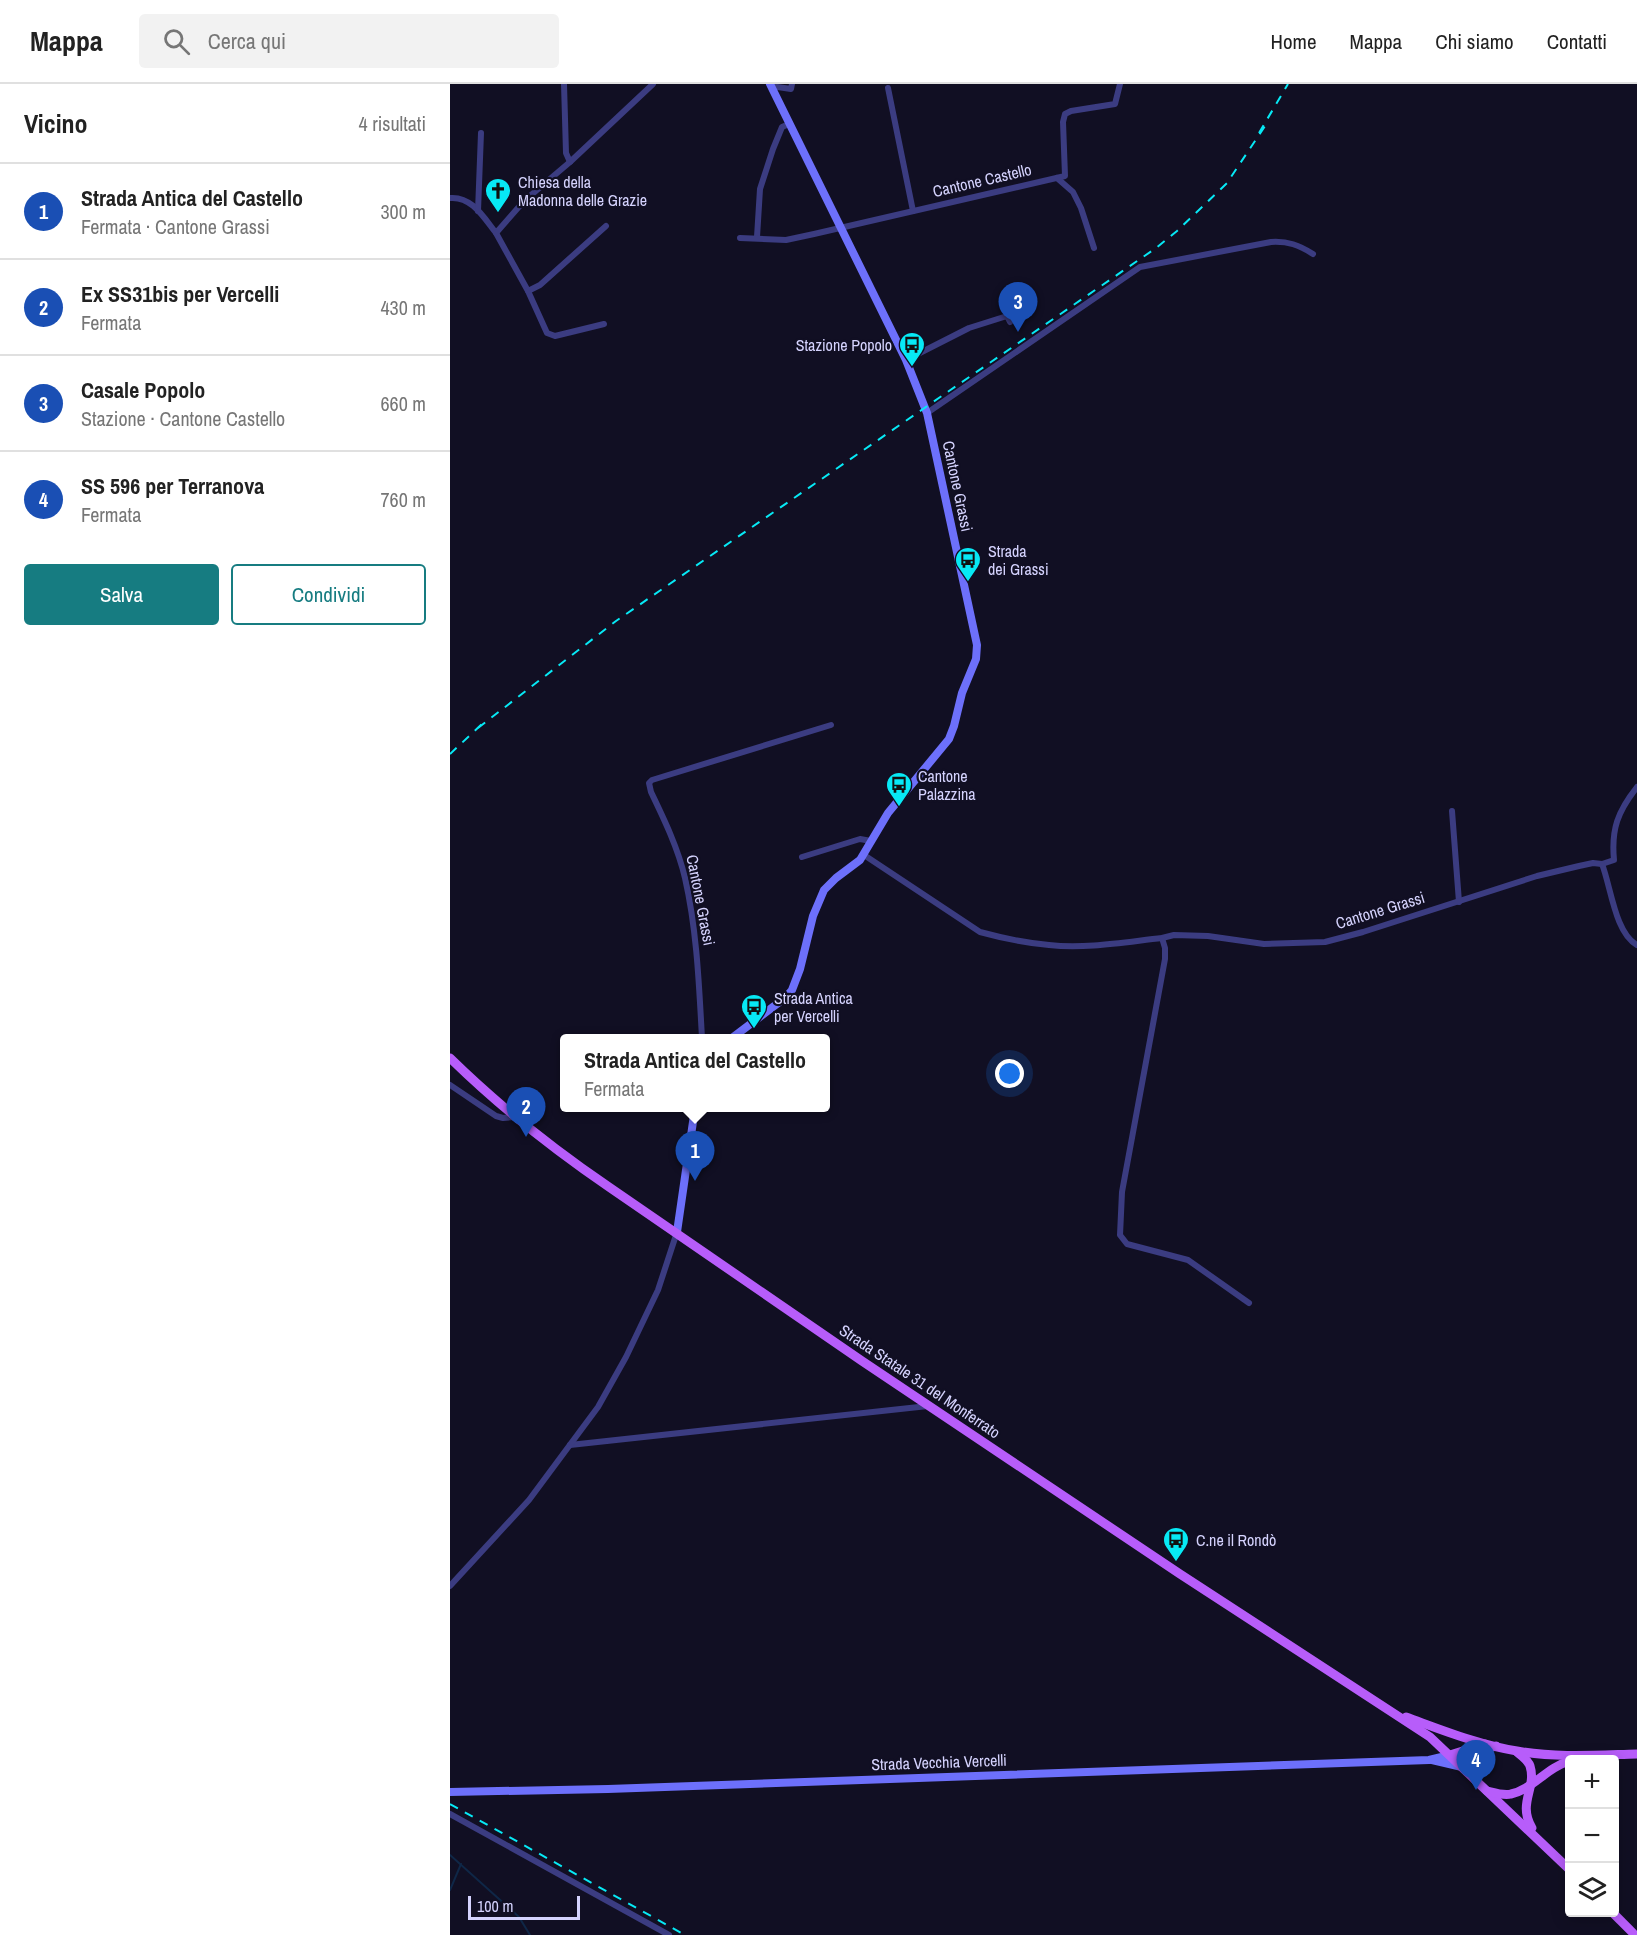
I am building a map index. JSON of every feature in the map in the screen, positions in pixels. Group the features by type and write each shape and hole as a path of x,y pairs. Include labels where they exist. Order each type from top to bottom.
{"main road":[{"name":"Strada Statale 31 del Monferrato","path":"450,1058 514,1117 569,1159 929,1406 1430,1737 1540,1840"},
{"name":"Strada Statale 31 del Monferrato","path":"1387,1710 1517,1752 1637,1754"},
{"path":"1450,1755 1492,1745"},
{"path":"1478,1782 1474,1770 1476,1761 1492,1745"},
{"path":"1517,1752 1529,1764 1527,1820 1540,1840 1565,1866"},
{"path":"1488,1791 1511,1794 1521,1790 1555,1766 1565,1762"},
{"path":"1617,1917 1635,1935"}],"street":[{"path":"564,84 567,153 570,162"},
{"path":"496,233 524,201 570,162 653,84"},
{"path":"770,85 791,89 792,84"},
{"name":"Cantone Castello","path":"740,238 786,240 1065,176 1063,122 1065,114 1071,111 1115,105 1120,84"},
{"path":"770,85 906,360 926,410 1140,267 1271,242 1300,245 1313,254"},
{"name":"Cantone Castello","path":"888,88 913,211"},
{"path":"757,237 760,189 782,127 789,124"},
{"path":"478,211 481,133"},
{"name":"Cantone Castello","path":"1057,178 1073,192 1082,208 1094,248"},
{"path":"450,198 463,199 478,211 496,233 528,291 547,333 555,336 604,324"},
{"path":"528,291 540,285 606,226"},
{"path":"906,360 969,328 1007,316 1010,322"},
{"name":"Cantone Grassi","path":"737,1034 792,990 819,898 829,884 856,864 864,855 888,813 949,739 962,693 978,653 926,410"},
{"name":"Cantone Grassi","path":"702,1034 695,935 685,877 649,783 652,780 831,725"},
{"path":"1637,788 1624,804 1617,819 1614,830 1614,860 1602,864 1621,926 1627,937 1637,945"},
{"path":"1452,811 1459,902"},
{"path":"802,857 860,839 871,841"},
{"name":"Cantone Grassi","path":"864,855 980,932 1049,945 1082,946 1174,935 1208,936 1264,944 1325,942 1537,876 1593,863 1602,864"},
{"path":"1162,938 1165,959 1122,1192 1120,1235 1127,1244 1188,1260 1249,1302"},
{"path":"450,1085 496,1116 514,1117"},
{"path":"450,1586 529,1500 598,1407 626,1357 658,1290 676,1232 694,1112"},
{"path":"570,1445 929,1406"},
{"path":"1429,1760 1436,1747 1430,1737"},
{"name":"Strada Vecchia Vercelli","path":"450,1792 1429,1760 1450,1755"},
{"name":"Strada Vecchia Vercelli","path":"1429,1760 1462,1767"},
{"path":"450,1814 669,1935"}],"waterway":[{"path":"450,1855 519,1917 530,1935"},
{"path":"450,1890 461,1864"}],"railway":[{"path":"1259,133 1288,84"},
{"path":"478,728 616,621 1156,248 1227,183 1265,126"},
{"path":"450,754 482,724"},
{"path":"450,1804 685,1935"}],"place":[{"name":"Chiesa della Madonna delle Grazie","path":"498,214"},
{"name":"Casale Popolo","path":"1018,332"},
{"name":"Stazione Popolo","path":"912,368"},
{"name":"Strada dei Grassi","path":"968,583"},
{"name":"Cantone Palazzina","path":"899,808"},
{"name":"Strada Antica per Vercelli","path":"754,1030"},
{"name":"Ex SS31bis per Vercelli","path":"526,1137"},
{"name":"Strada Antica del Castello","path":"695,1181"},
{"name":"C.ne il Rondò","path":"1176,1563"},
{"name":"SS 596 per Terranova","path":"1476,1790"}]}
